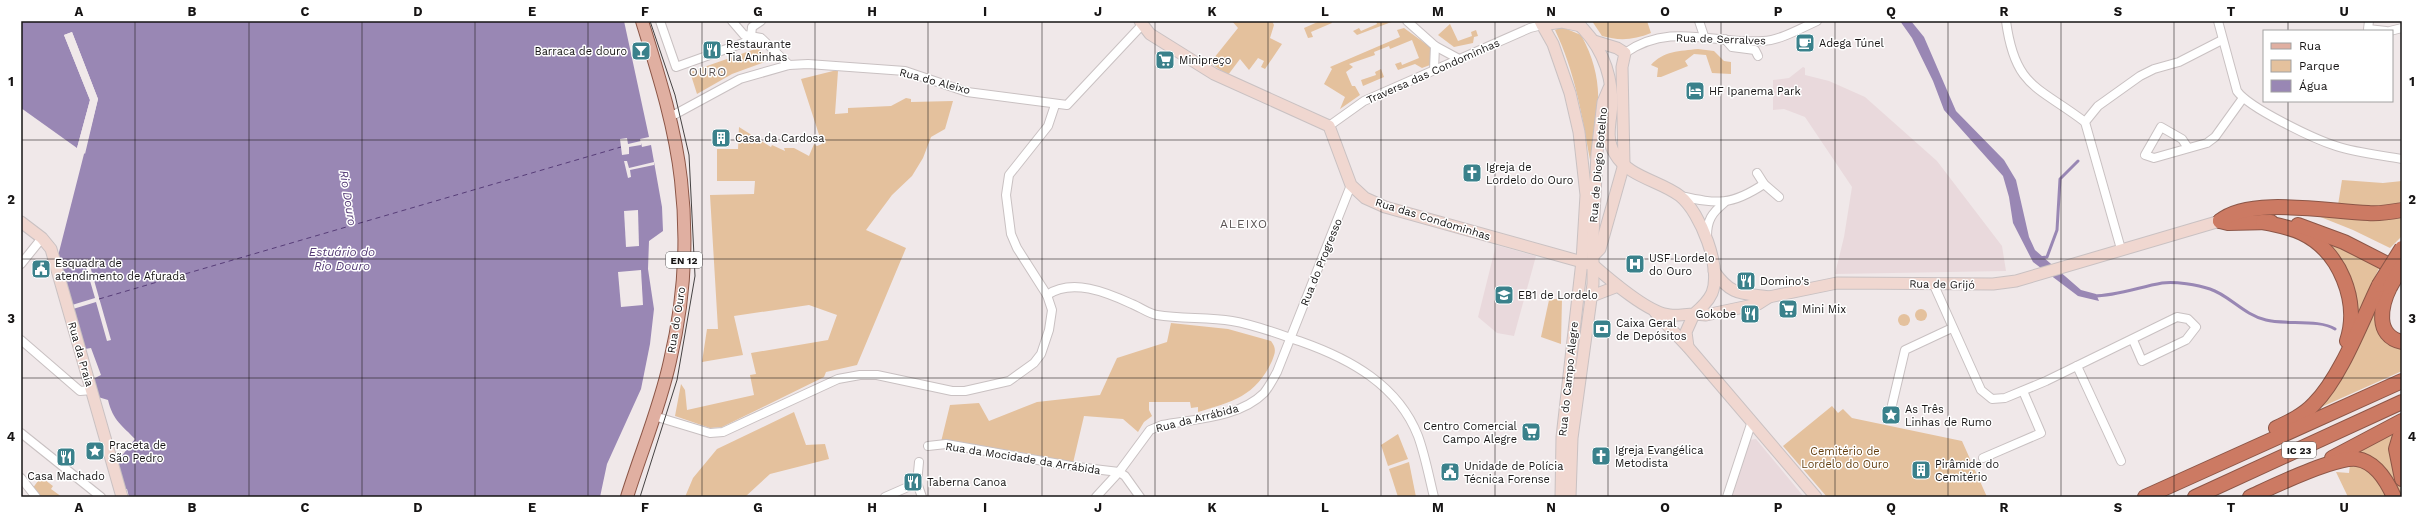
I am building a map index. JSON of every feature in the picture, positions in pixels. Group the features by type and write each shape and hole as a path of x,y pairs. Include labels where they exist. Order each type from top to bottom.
{"highway":[{"path":"2220,221 2232,214 2283,206 2369,214 2402,210"},
{"path":"2249,211 2282,214 2330,227 2402,263"},
{"path":"2220,221 2228,223 2281,221 2315,230 2344,242 2402,272"},
{"path":"2263,222 2302,232 2330,256 2340,273 2349,294 2351,317 2348,339 2337,371"},
{"path":"2202,471 2229,451 2305,412 2323,394 2384,286 2402,248"},
{"path":"2402,266 2384,286 2381,308 2381,319 2392,338 2402,342"},
{"name":"IC 23","path":"2145,497 2402,382"},
{"name":"IC 23","path":"2195,497 2402,402"},
{"path":"2312,471 2402,421"},
{"path":"2402,428 2396,449 2402,479"},
{"path":"2250,497 2345,459 2356,459 2366,462 2382,475 2394,497"}],"main road":[{"name":"Rua do Ouro","path":"627,497 654,416 670,361 681,306 685,246 681,180 670,117 642,21"},
{"path":"1141,23 1150,34 1214,74 1329,126"},
{"name":"Rua de Diogo Botelho","path":"1582,261 1586,195 1579,132 1553,44 1541,23 1579,23 1594,41 1609,73 1610,86 1603,102 1597,153 1593,260"},
{"path":"1594,41 1617,48 1625,53 1622,67 1624,164 1600,249 1593,260 1618,286 1653,309 1688,347 1816,497"},
{"path":"1609,73 1622,67"},
{"path":"1610,86 1610,144 1615,155 1634,172 1680,196 1695,212 1707,239 1714,271 1712,293 1694,314 1686,332 1688,347"},
{"name":"Rua das Condominhas","path":"1329,126 1351,185 1366,198 1385,207 1582,261 1593,260"},
{"name":"Rua de Grijó","path":"1653,309 1668,316 1694,314 1706,315 1758,304 1769,297 1837,283 1993,284 2016,282 2121,249 2220,221"},
{"name":"Rua da Praia","path":"21,222 42,238 51,250 122,497"},
{"name":"Rua do Campo Alegre","path":"1570,497 1572,438 1592,296 1593,260"},
{"name":"Rua do Campo Alegre","path":"1561,497 1562,437 1582,261"},
{"path":"1714,271 1721,282 1738,293 1769,297"},
{"path":"1592,296 1618,286"}],"street":[{"path":"660,21 676,68 746,42 751,36 752,27 761,21"},
{"path":"732,21 744,35 761,38 789,65"},
{"path":"1407,21 1435,46 1459,59"},
{"path":"1699,21 1704,36"},
{"name":"Rua de Serralves","path":"1625,53 1636,46 1652,41 1686,36 1704,36 1751,41 1772,40 1817,21"},
{"path":"2006,21 2016,64 2024,77 2034,86 2086,122 2121,249"},
{"path":"2369,21 2368,28 2380,30"},
{"path":"2220,22 2222,40 2237,91 2242,98 2283,121 2334,146 2402,160"},
{"name":"Rua do Aleixo","path":"670,117 740,79 789,65 808,64 905,71 967,92 1013,96 1055,105 1067,105 1141,23"},
{"name":"Traversa das Condominhas","path":"1329,126 1364,101 1541,23"},
{"path":"1725,39 1732,47 1755,50 1758,56"},
{"path":"2086,122 2098,106 2140,76 2154,68 2179,62 2222,40"},
{"path":"1434,70 1435,46"},
{"path":"2188,148 2182,139 2161,127 2145,155 2154,158 2207,143 2214,137 2242,98"},
{"path":"654,416 710,433 722,432 838,379 860,375 877,375 952,390 965,391 1009,381 1034,363 1041,354 1049,330 1052,310 1047,296 1016,248 1011,234 1006,195 1009,175 1048,126 1055,105"},
{"path":"1757,173 1764,184 1779,197"},
{"path":"1707,239 1708,221 1713,212 1724,203 1749,195 1764,184"},
{"name":"Rua do Progresso","path":"1290,338 1351,185"},
{"path":"1680,196 1724,203"},
{"path":"21,264 42,238"},
{"path":"1934,283 1952,328 1981,390 1992,399 2005,398 2023,391 2178,317 2188,319 2196,327 2186,340 2142,361 2132,340"},
{"path":"1047,296 1058,288 1073,286 1102,292 1155,315 1232,321 1290,338 1351,362 1371,375 1391,394 1417,434 1434,497"},
{"path":"1892,405 1905,350 1952,328"},
{"name":"Rua da Arrábida","path":"1096,497 1119,472 1150,430 1156,427 1228,412 1249,403 1263,393 1277,372 1290,338"},
{"path":"21,340 80,391 92,390"},
{"path":"2077,366 2121,461"},
{"path":"1983,458 2040,433 2023,391"},
{"path":"1727,497 1752,421"},
{"path":"21,433 101,497"},
{"name":"Rua da Mocidade da Arrábida","path":"928,446 946,444 1077,467 1119,472"},
{"path":"919,462 917,484 922,497"},
{"path":"1119,472 1125,476 1140,497"},
{"path":"21,478 36,497"},
{"path":"885,497 917,484"}],"shaded area":[{"path":"1803,67 1805,68 1805,75 1829,81 1865,97 1937,161 2002,246 2006,271 1835,274 1844,237 1852,187 1805,117 1784,109 1773,110 1773,80 1789,78"},
{"name":"EB1 de Lordelo","path":"1496,245 1536,256 1514,336 1497,333 1478,317"},
{"path":"1756,439 1804,497 1731,497 1749,440"}],"green space":[{"path":"1232,21 1272,21 1274,25 1270,38 1282,44 1265,69 1261,67 1264,61 1258,58 1249,70 1240,59 1228,75 1210,63 1238,28"},
{"path":"1320,21 1331,21 1332,23 1311,32 1313,37 1308,38 1304,28"},
{"path":"1376,21 1394,21 1357,35 1353,31 1359,28 1361,31 1377,24"},
{"path":"1592,21 1647,21 1651,33 1626,39 1608,38 1602,36"},
{"path":"1450,24 1458,41 1472,36 1471,32 1476,30 1478,36 1474,37 1473,43 1454,47 1438,35"},
{"path":"1562,27 1581,35 1594,66 1597,81 1598,112 1590,160 1581,110 1573,78 1555,30"},
{"path":"1404,28 1430,47 1432,61 1430,65 1422,68 1415,64 1398,70 1395,64 1401,62 1402,65 1419,58 1412,40 1390,49 1389,46 1374,52 1375,55 1349,64 1353,67 1346,72 1352,86 1355,86 1360,95 1340,109 1345,97 1324,84 1332,69 1330,67 1400,37 1397,30"},
{"path":"758,48 770,60 732,74 697,94 690,72"},
{"path":"1698,49 1714,51 1724,61 1731,62 1731,74 1712,73 1706,55 1694,54 1685,61 1688,66 1661,77 1657,77 1658,68 1651,65 1666,54"},
{"path":"1381,69 1384,77 1363,86 1361,80 1376,75 1375,72"},
{"path":"838,71 835,114 848,113 848,108 891,106 906,98 911,99 911,102 953,101 945,129 931,137 923,158 912,176 892,195 866,230 906,248 857,365 826,372 824,377 722,427 710,428 675,416 681,384 685,390 687,410 754,395 750,375 756,374 751,353 828,340 837,315 809,305 734,316 743,355 702,362 707,329 718,329 710,195 754,194 755,181 717,181 717,149 738,149 739,127 771,147 772,145 785,151 784,148 794,148 809,156 814,144 817,146 822,144 801,79"},
{"path":"2342,180 2383,183 2402,181 2402,202 2380,207 2338,205"},
{"path":"2402,212 2402,236 2390,248 2353,230 2313,214"},
{"path":"2322,240 2381,264 2357,315"},
{"path":"1562,298 1561,344 1541,337 1549,300"},
{"path":"1921,309 1925,311 1927,315 1925,319 1921,321 1917,319 1915,315 1917,311"},
{"path":"2375,310 2376,324 2402,347 2402,371 2317,409"},
{"path":"1904,314 1908,316 1910,320 1908,324 1904,326 1900,324 1898,320 1900,316"},
{"path":"1171,323 1228,329 1271,341 1275,349 1274,356 1266,373 1251,390 1222,405 1198,412 1198,407 1191,408 1190,402 1149,402 1149,410 1152,416 1144,422 1138,432 1123,419 1084,416 1073,463 941,442 950,405 979,403 989,421 1037,402 1100,395 1117,358 1167,342"},
{"name":"Cemitério de Lordelo do Ouro","path":"1832,406 1838,413 1843,409 1852,418 1962,441 1987,497 1827,497 1783,446"},
{"path":"794,412 806,445 825,444 829,459 770,474 745,497 685,497 693,478 717,449"},
{"path":"2396,426 2394,456 2402,497 2392,477 2380,463 2356,452"},
{"path":"1398,434 1408,459 1388,466 1381,445"},
{"path":"1409,462 1416,497 1398,497 1389,469"},
{"path":"2350,464 2369,471 2377,480 2387,497 2348,497 2336,472 2349,473"},
{"path":"41,477 53,486 51,489 62,497 39,497 32,489"}],"water":[{"name":"Estuário do Rio Douro","path":"21,21 624,21 649,137 640,139 642,147 651,145 662,207 663,231 649,241 648,269 654,309 650,344 641,389 607,464 600,497 129,497 117,462 135,439 116,418 108,400 98,397 93,379 101,375 91,348 85,349 58,256 98,99 72,32 64,35 90,100 77,148 21,108"},
{"path":"1900,21 1911,21 1924,37 1956,111 2004,160 2016,180 2029,237 2035,250 2081,290 2096,294 2099,301 2078,296 2033,262 2013,223 2009,197 2003,176 1944,110 1933,81 1912,38"}],"pier":[{"path":"72,32 98,99 85,154 83,152 96,99 71,35 67,36 92,100 79,149 77,148 90,100 64,35"},
{"path":"627,138 628,144 641,141 641,145 629,147 629,154 622,155 620,139"},
{"path":"624,161 627,161 629,168 654,162 654,165 630,170 631,177 628,178"},
{"path":"638,210 639,246 626,247 624,211"},
{"path":"88,259 111,340 107,341 96,302 73,309 72,305 95,298 84,260"},
{"path":"641,270 643,305 621,307 618,272"}],"waterway":[{"path":"2038,258 2047,257 2057,230 2060,179 2078,161"},
{"path":"2093,296 2119,293 2162,283 2186,284 2217,292 2244,310 2266,320 2321,324 2335,329"}],"ferry route":[{"path":"99,299 621,147"}],"tram line":[{"path":"640,497 677,380 695,276 689,155 675,95 650,21"}],"place":[{"name":"Adega Túnel","path":"1805,43"},
{"name":"Restaurante Tia Aninhas","path":"712,50"},
{"name":"Barraca de douro","path":"641,51"},
{"name":"Minipreço","path":"1165,60"},
{"name":"HF Ipanema Park","path":"1695,91"},
{"name":"Casa da Cardosa","path":"721,138"},
{"name":"Igreja de Lordelo do Ouro","path":"1472,173"},
{"name":"USF Lordelo do Ouro","path":"1635,264"},
{"name":"Esquadra de atendimento de Afurada","path":"41,269"},
{"name":"Domino's","path":"1746,281"},
{"name":"EB1 de Lordelo","path":"1504,295"},
{"name":"Mini Mix","path":"1788,309"},
{"name":"Gokobe","path":"1750,314"},
{"name":"Caixa Geral de Depósitos","path":"1602,329"},
{"name":"As Três Linhas de Rumo","path":"1891,415"},
{"name":"Centro Comercial Campo Alegre","path":"1531,432"},
{"name":"Praceta de São Pedro","path":"95,451"},
{"name":"Igreja Evangélica Metodista","path":"1601,456"},
{"name":"Casa Machado","path":"66,457"},
{"name":"Pirâmide do Cemitério","path":"1921,470"},
{"name":"Unidade de Polícia Técnica Forense","path":"1450,472"},
{"name":"Taberna Canoa","path":"913,482"}],"district":[{"name":"OURO","path":"708,72"},
{"name":"ALEIXO","path":"1244,224"}],"water label":[{"name":"Rio Douro","path":"348,198"}]}
